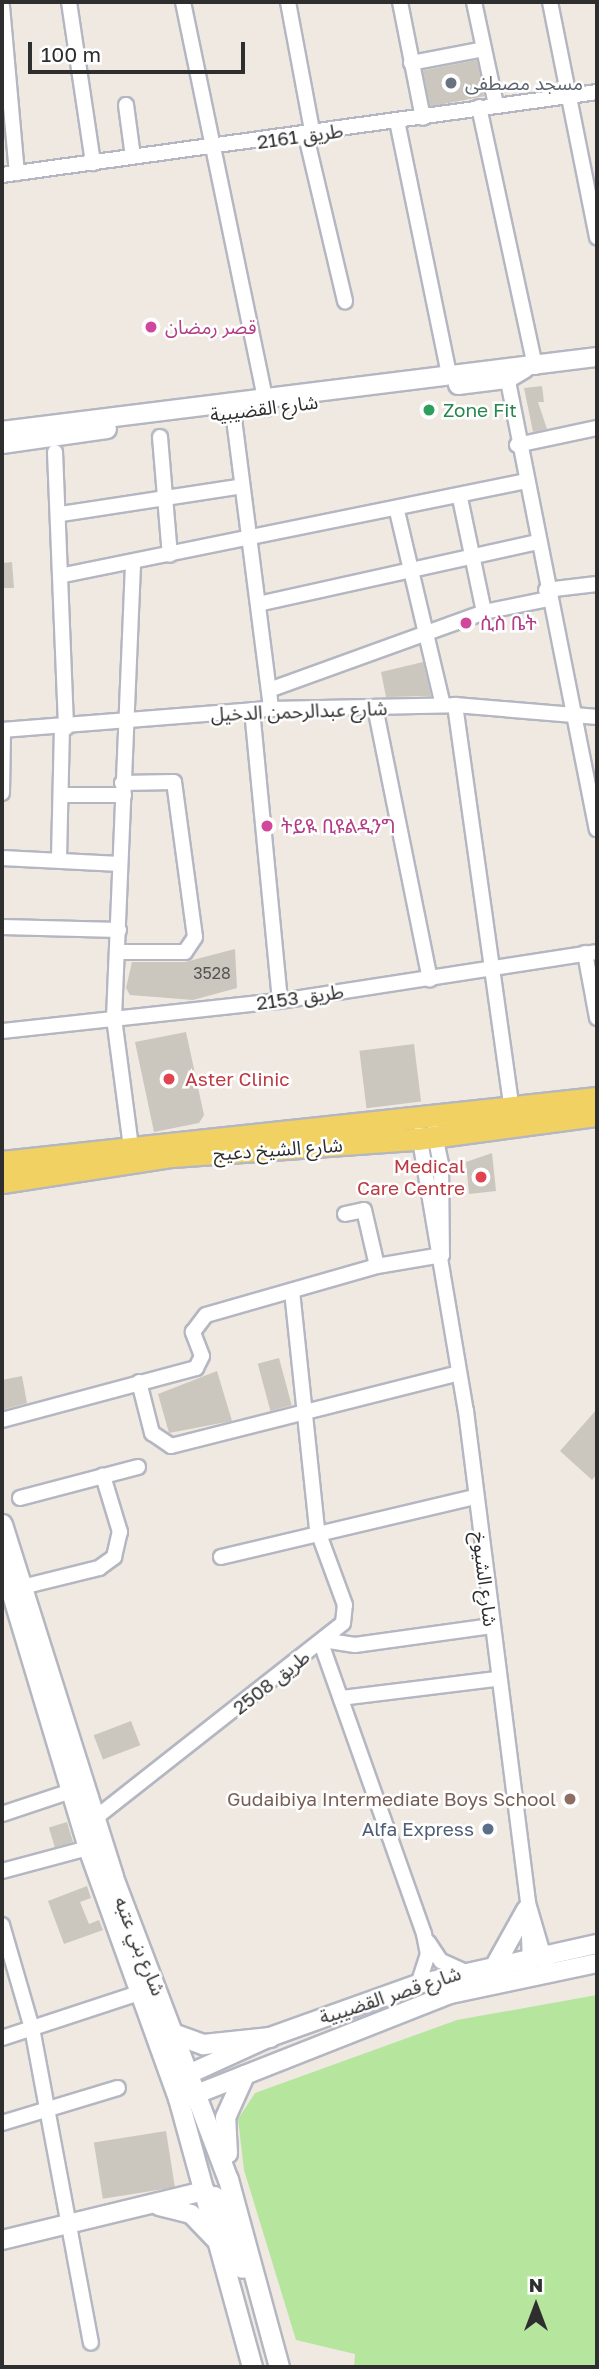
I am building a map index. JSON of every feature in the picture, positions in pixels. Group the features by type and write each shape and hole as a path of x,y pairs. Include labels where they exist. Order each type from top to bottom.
{"main road":[{"name":"شارع الشيخ دعيج","path":"2,1182 173,1156 426,1127 512,1109 597,1098"},
{"name":"شارع الشيخ دعيج","path":"2,1162 131,1147 597,1115"},
{"name":"شارع بني عتبه","path":"2,1524 88,1823 199,2093 228,2179 279,2367"},
{"name":"شارع بني عتبه","path":"2,1562 19,1588"},
{"name":"شارع بني عتبه","path":"88,1823 88,1848 177,2093 252,2367"},
{"path":"175,2034 203,2044 270,2037"},
{"path":"228,2179 225,2117 244,2075"},
{"path":"205,2191 218,2200 239,2262 257,2284"}],"street":[{"path":"69,2 93,163"},
{"path":"183,2 210,147 266,402"},
{"path":"288,2 310,135 345,302"},
{"path":"400,2 423,118"},
{"path":"474,2 496,105"},
{"path":"550,2 566,95 597,237"},
{"path":"2,6 17,173"},
{"path":"411,63 484,49"},
{"name":"طريق 2161","path":"2,175 310,135 479,107 597,92"},
{"path":"126,104 133,157"},
{"path":"479,107 530,368"},
{"path":"397,121 449,374"},
{"path":"582,160 597,157"},
{"name":"شارع القضيبية","path":"2,431 266,402 506,372 597,357"},
{"path":"506,372 524,481 597,830"},
{"name":"شارع القضيبية","path":"266,402 449,374 506,372"},
{"path":"232,406 238,487 258,604 271,709"},
{"name":"شارع القضيبية","path":"2,444 144,417"},
{"path":"517,445 597,428"},
{"path":"160,438 170,555"},
{"path":"55,452 64,575 64,728 59,859"},
{"path":"64,575 397,511 524,481"},
{"path":"61,514 238,487"},
{"path":"460,498 484,612"},
{"path":"397,511 424,633 449,705 495,967 512,1109"},
{"path":"258,604 473,554 538,542"},
{"path":"131,1147 114,1018 120,952 120,864 133,563"},
{"path":"269,690 484,612 597,584"},
{"name":"شارع عبدالرحمن الدخيل","path":"3,730 64,728 252,710 449,705 597,717"},
{"path":"375,707 430,979"},
{"path":"252,710 280,1001"},
{"path":"2,793 3,730"},
{"path":"62,795 174,782 195,937 185,952 120,952"},
{"path":"2,858 120,864"},
{"path":"2,927 119,930"},
{"path":"591,952 597,1015"},
{"name":"طريق 2153","path":"2,1031 280,1001 591,952"},
{"name":"شارع الشيوخ","path":"426,1127 442,1255"},
{"name":"شارع الشيوخ","path":"426,1127 492,1626 496,1679 527,1907 540,1975"},
{"path":"345,1214 364,1210 377,1266"},
{"path":"2,1420 196,1368 202,1356 193,1332 206,1315 377,1266 442,1255"},
{"path":"292,1292 302,1412 317,1529 346,1614 322,1642 424,1934 428,1954 418,1984"},
{"path":"139,1382 152,1433 171,1446 459,1373"},
{"path":"20,1499 138,1467"},
{"path":"19,1588 99,1568 114,1557 120,1532 103,1476"},
{"path":"220,1557 317,1529 474,1497"},
{"name":"طريق 2508","path":"88,1823 322,1642 355,1645 492,1626"},
{"path":"341,1698 496,1679"},
{"path":"2,1814 77,1789"},
{"path":"2,1871 88,1848"},
{"path":"497,1962 527,1907"},
{"path":"2,1925 32,2028 66,2223 91,2343"},
{"path":"424,1934 441,1961 461,1970"},
{"name":"شارع قصر القضيبية","path":"191,2073 270,2037 461,1970 597,1944"},
{"name":"شارع قصر القضيبية","path":"199,2093 388,2014 597,1963"},
{"path":"2,2038 139,1993"},
{"path":"177,2093 191,2073"},
{"path":"2,2123 47,2112 118,2088"},
{"path":"177,2093 199,2093"},
{"path":"2,2239 205,2191"},
{"path":"152,2205 191,2214 216,2240"}],"green space":[{"path":"597,1995 597,2367 354,2367 355,2354 296,2340 244,2170 238,2119 255,2093 457,2020"}],"building":[{"name":"مسجد مصطفى","path":"477,60 484,96 430,107 423,70"},
{"path":"542,386 544,402 538,402 547,429 533,432 524,388"},
{"path":"12,562 14,588 2,588 2,563"},
{"path":"423,662 431,696 386,697 381,672"},
{"path":"235,949 237,988 193,1000 130,995 126,988 132,962 185,962"},
{"name":"Aster Clinic","path":"186,1032 204,1115 199,1123 154,1132 135,1042"},
{"path":"414,1044 421,1102 366,1108 359,1051"},
{"name":"Medical Care Centre","path":"492,1153 496,1191 469,1194 466,1162"},
{"path":"279,1358 292,1405 270,1411 258,1364"},
{"path":"217,1371 232,1421 169,1433 158,1394"},
{"path":"22,1376 27,1403 2,1410 2,1380"},
{"path":"597,1409 597,1474 592,1480 560,1451"},
{"path":"131,1721 140,1745 103,1760 94,1735"},
{"path":"67,1822 73,1842 55,1848 49,1828"},
{"path":"87,1886 91,1898 80,1902 89,1924 99,1920 103,1930 64,1944 48,1901"},
{"path":"166,2131 175,2187 103,2199 94,2142"}],"place":[{"name":"مسجد مصطفى","path":"451,83"},
{"name":"قصر رمضان","path":"151,327"},
{"name":"Zone Fit","path":"429,410"},
{"name":"ሲስ ቤት","path":"466,623"},
{"name":"ትይዪ ቢዩልዲንግ","path":"267,826"},
{"name":"Aster Clinic","path":"169,1079"},
{"name":"Medical Care Centre","path":"481,1177"},
{"name":"Gudaibiya Intermediate Boys School","path":"570,1799"},
{"name":"Alfa Express","path":"488,1829"}]}
